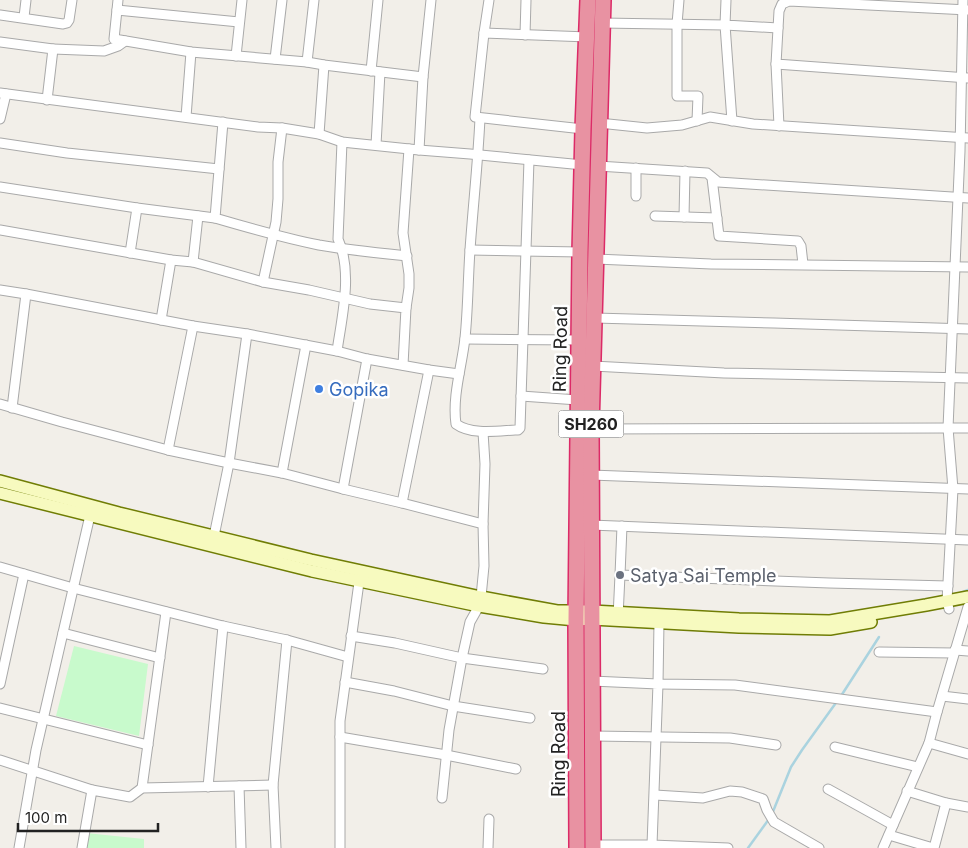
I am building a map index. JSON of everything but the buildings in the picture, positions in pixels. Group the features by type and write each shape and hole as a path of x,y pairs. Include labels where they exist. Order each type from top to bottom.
{"highway":[{"name":"Ring Road","path":"588,0 583,129 591,165 596,259 591,429 593,847"},
{"name":"Ring Road","path":"577,848 576,616 580,252 591,165 599,123 603,0"}],"street":[{"path":"24,18 26,0"},
{"path":"0,14 63,24 69,20 72,0"},
{"path":"236,56 242,0"},
{"path":"275,59 282,0"},
{"path":"307,62 314,0"},
{"path":"376,145 375,72 378,0"},
{"path":"419,150 423,78 431,0"},
{"path":"489,0 475,117 583,129"},
{"path":"524,35 526,0"},
{"path":"679,0 677,96 698,96 698,121"},
{"path":"726,0 725,25 732,121"},
{"path":"948,605 953,489 948,428 955,267 963,198 965,10 963,0"},
{"path":"779,126 776,64 779,11 782,2 965,10"},
{"path":"239,22 118,5 114,39 191,52 307,62 423,78"},
{"path":"602,23 778,28"},
{"path":"484,33 588,37"},
{"path":"0,42 53,49 104,51 118,46 124,41"},
{"path":"47,100 53,49"},
{"path":"186,117 191,52"},
{"path":"776,64 965,78"},
{"path":"319,134 324,65"},
{"path":"0,119 3,94 258,127 282,128 319,134 342,142 529,160 707,173 718,182 963,198"},
{"path":"599,123 647,128 682,126 710,117 753,124 964,138"},
{"path":"480,118 465,339 456,389 455,418 456,424 461,428 482,432 518,430 520,428 529,160"},
{"path":"215,218 223,122"},
{"path":"263,282 278,199 278,162 282,128"},
{"path":"337,351 344,298 346,263 343,249 338,239 342,142"},
{"path":"0,143 67,153 219,169"},
{"path":"403,365 409,288 404,233 409,149"},
{"path":"636,168 636,196"},
{"path":"684,217 685,171"},
{"path":"712,178 720,236 798,241 801,246 803,264"},
{"path":"0,187 215,218 273,235 343,249 407,256"},
{"path":"130,253 137,208"},
{"path":"193,262 198,216"},
{"path":"655,216 717,218"},
{"path":"0,230 171,260 193,262 263,282 370,304 406,308"},
{"path":"470,250 580,252"},
{"path":"596,259 711,264 968,267"},
{"path":"161,320 171,260"},
{"path":"0,290 306,345 367,359 459,374"},
{"path":"12,408 26,294"},
{"path":"595,318 968,329"},
{"path":"168,450 193,326"},
{"path":"214,541 229,464 247,334"},
{"path":"465,339 579,340"},
{"path":"282,474 306,345"},
{"path":"343,489 367,359"},
{"path":"593,366 724,373 951,376 968,378"},
{"path":"402,502 429,370"},
{"path":"521,396 578,400"},
{"path":"0,404 168,450 402,502 483,524"},
{"path":"591,429 968,428"},
{"path":"442,798 453,706 470,622 480,602 484,566 485,464 482,432"},
{"path":"592,475 968,489"},
{"path":"0,481 91,510 214,541 312,571 359,576 480,602 556,614 592,615 659,622 739,627 830,629 948,605 968,597"},
{"path":"0,493 91,510"},
{"path":"19,848 36,750 91,510"},
{"path":"591,525 968,540"},
{"path":"618,617 622,526"},
{"path":"0,567 73,588 223,626 287,640 348,657"},
{"path":"0,684 24,574"},
{"path":"620,575 948,586"},
{"path":"340,848 340,721 359,576"},
{"path":"618,617 830,621 948,605 968,606 929,743 883,848"},
{"path":"142,788 166,612"},
{"path":"652,845 659,622"},
{"path":"208,787 223,626"},
{"path":"63,633 160,658"},
{"path":"351,636 395,643 462,658 543,669"},
{"path":"276,848 273,785 287,640"},
{"path":"879,652 968,651"},
{"path":"592,681 735,685 937,712"},
{"path":"345,682 394,691 453,706 530,718"},
{"path":"942,696 968,699"},
{"path":"0,708 148,745"},
{"path":"593,736 730,738 776,745"},
{"path":"340,737 516,769"},
{"path":"929,743 968,754"},
{"path":"835,747 918,766"},
{"path":"0,760 92,790 130,797 142,788 273,785"},
{"path":"239,786 241,848"},
{"path":"828,789 893,825"},
{"path":"82,848 92,790"},
{"path":"654,795 703,798 730,791 742,792 763,799 774,822 819,848"},
{"path":"907,791 968,808"},
{"path":"889,835 919,846 934,848 946,803"},
{"path":"488,848 489,819"},
{"path":"593,847 652,845 728,848"}],"green space":[{"path":"74,646 148,664 139,736 56,716"},
{"path":"86,833 144,839 144,848 84,848"}],"waterway":[{"path":"958,594 968,590"},
{"path":"913,602 945,596"},
{"path":"841,696 879,637"},
{"path":"772,814 791,767 838,700"},
{"path":"748,848 769,819"}],"place":[{"name":"Gopika","path":"319,389"},
{"name":"Satya Sai Temple","path":"620,575"}]}
